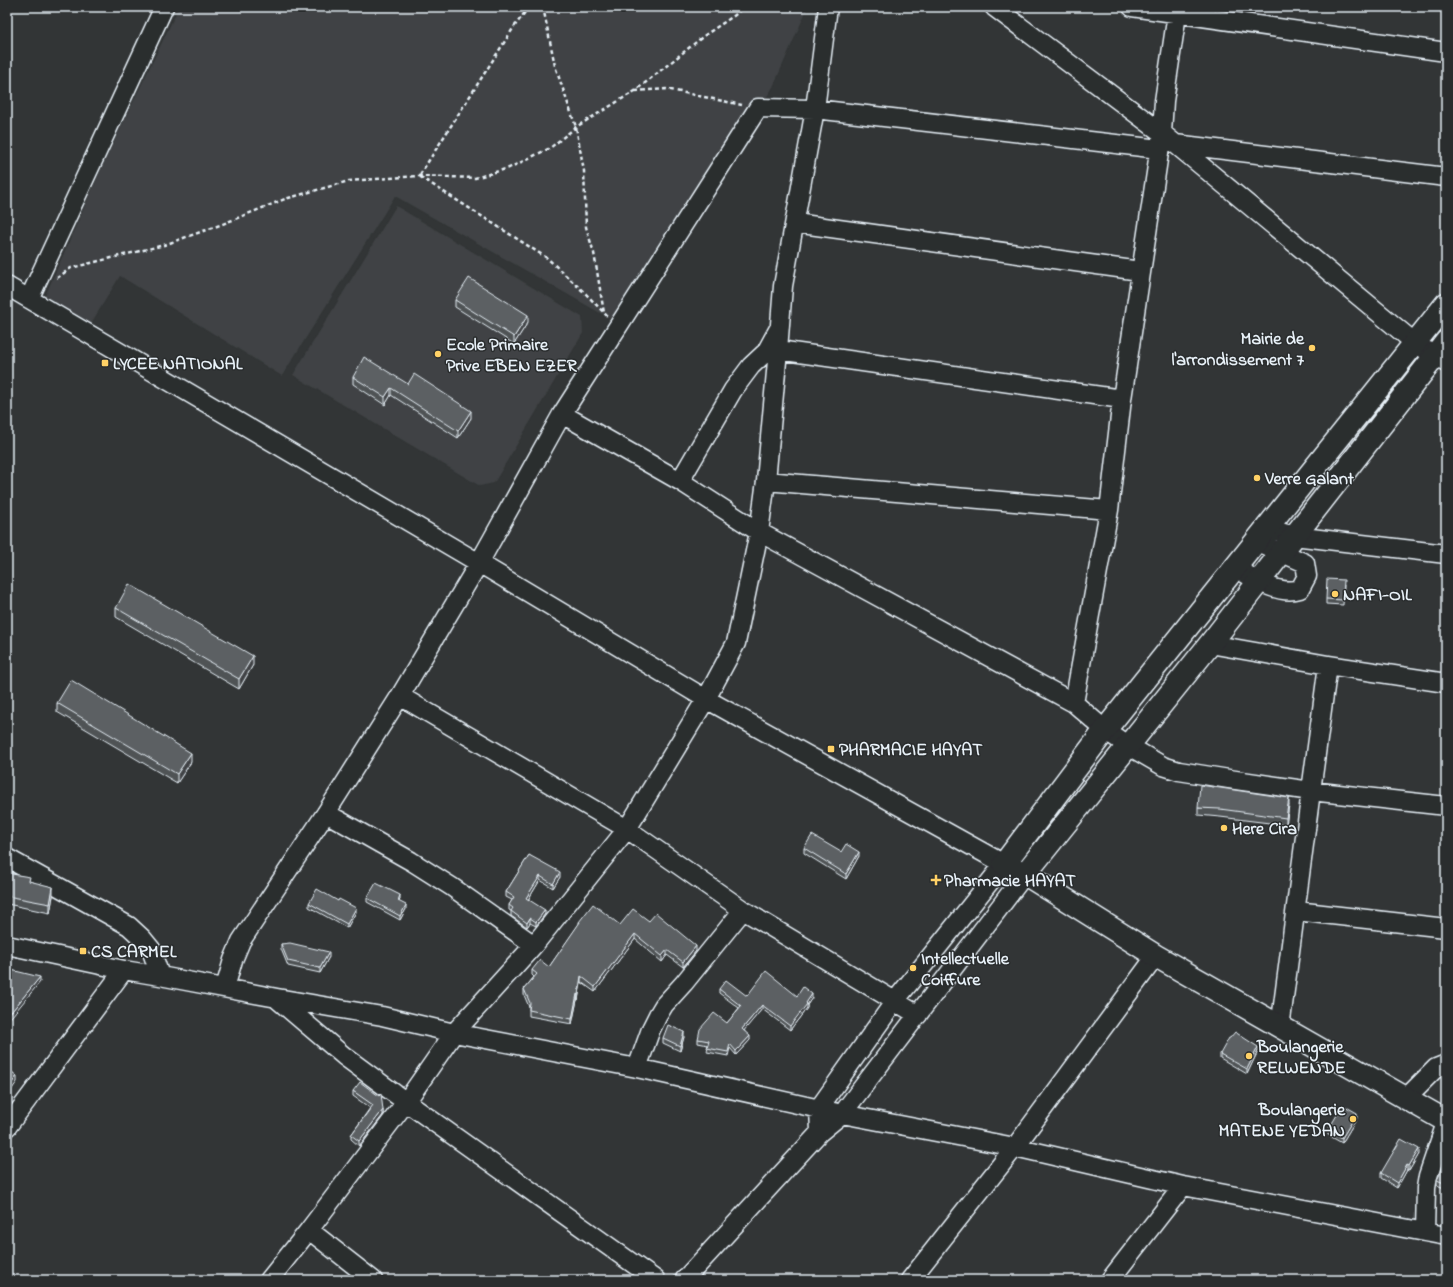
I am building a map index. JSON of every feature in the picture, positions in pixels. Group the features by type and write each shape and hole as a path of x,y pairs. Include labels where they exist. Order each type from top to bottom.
{"main road":[{"path":"1446,304 1234,567 1106,730 1004,864 1025,874 1156,956 1446,1122"},
{"path":"1025,874 1127,745 1210,644 1288,544 1442,354"}],"street":[{"path":"29,299 164,7"},
{"path":"268,1280 309,1230 406,1102 454,1033 534,945 627,829 706,699 736,644 759,532 766,481 783,286 815,109 828,7"},
{"path":"994,7 1415,342 1442,354"},
{"path":"1132,7 1178,10 1446,52"},
{"path":"1074,703 1109,510 1122,399 1140,271 1165,142 1164,101 1178,10"},
{"path":"224,988 241,941 326,813 400,696 479,562 562,414 758,108 815,109 1165,142 1446,177"},
{"path":"795,223 1140,271"},
{"path":"7,286 479,562 706,699 1004,864 895,1001 819,1108 820,1132"},
{"path":"680,481 733,390 751,366 766,352 779,329"},
{"path":"778,350 1122,399"},
{"path":"562,414 680,481 759,532 1074,703 1106,730 1127,745 1163,766 1179,771 1311,791 1446,806"},
{"path":"766,481 1109,510"},
{"path":"1260,535 1288,544 1446,554"},
{"path":"1234,567 1258,582 1286,591 1292,591 1300,588 1307,576 1305,563 1288,544"},
{"path":"1210,644 1328,665 1446,683"},
{"path":"1280,1028 1328,665"},
{"path":"400,696 627,829 743,910 918,1015"},
{"path":"326,813 411,861 452,887 534,945"},
{"path":"7,858 129,926 151,949 160,976"},
{"path":"684,1280 820,1132 842,1114 1025,874"},
{"path":"637,1068 651,1028 661,1010 743,910"},
{"path":"1296,911 1446,928"},
{"path":"7,945 124,970 382,1016 454,1033 637,1068 842,1114 1015,1147 1182,1186 1446,1236"},
{"path":"910,1280 1015,1147 1156,956"},
{"path":"7,1127 124,970"},
{"path":"277,998 344,1056 406,1102 656,1280"},
{"path":"1406,1098 1436,1068 1446,1064"},
{"path":"1425,1232 1426,1188 1428,1176 1446,1122"},
{"path":"1110,1280 1182,1186"},
{"path":"309,1230 373,1280"}],"path":[{"path":"419,176 529,7"},
{"path":"543,7 555,66 576,127 584,171 586,227 594,253 604,314"},
{"path":"53,281 71,268 164,245 220,225 285,199 349,181 419,176 475,178 502,170 550,148 576,127 635,91 705,35 735,15 743,7"},
{"path":"635,91 666,89 758,108"},
{"path":"419,176 547,258 586,294 604,314 619,326"}],"shaded area":[{"path":"179,7 808,7 773,87 623,326 395,196 282,376 120,276 90,325 45,296 105,160"},
{"name":"Ecole Primaire Prive EBEN EZER","path":"396,206 582,317 583,333 494,483 480,486 293,375"}],"building":[{"path":"469,278 528,315 514,337 455,300"},
{"path":"364,357 408,384 414,374 471,411 458,431 391,388 385,397 353,377"},
{"path":"1327,579 1344,580 1343,600 1326,599"},
{"path":"129,584 253,656 239,679 116,608"},
{"path":"71,680 191,753 177,774 57,703"},
{"path":"1200,785 1289,798 1286,818 1220,809 1198,808"},
{"path":"812,835 841,852 846,844 859,852 846,874 804,848"},
{"path":"529,855 560,872 553,884 540,876 526,898 545,910 536,922 530,918 527,923 511,911 513,908 509,905 514,897 506,892"},
{"path":"7,870 12,871 12,874 30,877 29,881 53,887 50,904 7,896"},
{"path":"376,883 400,895 398,901 406,905 400,916 367,898"},
{"path":"317,889 338,901 339,899 356,908 347,924 309,903"},
{"path":"593,904 620,925 633,909 649,921 656,913 696,946 683,962 667,950 662,956 635,934 595,987 581,976 572,1019 529,1010 530,1003 524,989 537,974 532,970 540,960 549,967"},
{"path":"290,943 329,952 320,968 288,961 281,944"},
{"path":"7,969 40,977 7,1017"},
{"path":"766,971 797,996 803,987 812,994 806,1003 807,1004 790,1026 762,1005 742,1029 750,1036 736,1051 730,1044 728,1052 707,1048 709,1041 698,1039 700,1029 714,1013 727,1023 741,1006 719,989 726,980 747,996"},
{"path":"668,1025 684,1032 680,1046 663,1038"},
{"path":"1235,1032 1258,1047 1247,1069 1220,1054 1229,1038"},
{"path":"7,1068 17,1076 7,1089"},
{"path":"360,1082 379,1096 381,1094 383,1110 359,1141 351,1135 373,1105 353,1091"},
{"path":"1343,1105 1357,1113 1342,1138 1328,1130"},
{"path":"1401,1139 1419,1149 1409,1166 1407,1165 1397,1183 1381,1173"},
{"path":"1444,1166 1446,1167 1446,1184 1437,1180"}],"place":[{"name":"Mairie de l'arrondissement 7","path":"1312,348"},
{"name":"Ecole Primaire Prive EBEN EZER","path":"438,354"},
{"name":"LYCEE NATIONAL","path":"105,363"},
{"name":"Verre Galant","path":"1257,478"},
{"name":"NAFI-OIL","path":"1335,594"},
{"name":"PHARMACIE HAYAT","path":"831,749"},
{"name":"Here Cira","path":"1224,828"},
{"name":"Pharmacie HAYAT","path":"936,880"},
{"name":"CS CARMEL","path":"83,951"},
{"name":"Intellectuelle Coiffure","path":"913,968"},
{"name":"Boulangerie RELWENDE","path":"1249,1056"},
{"name":"Boulangerie MATENE YEDAN","path":"1353,1119"}]}
